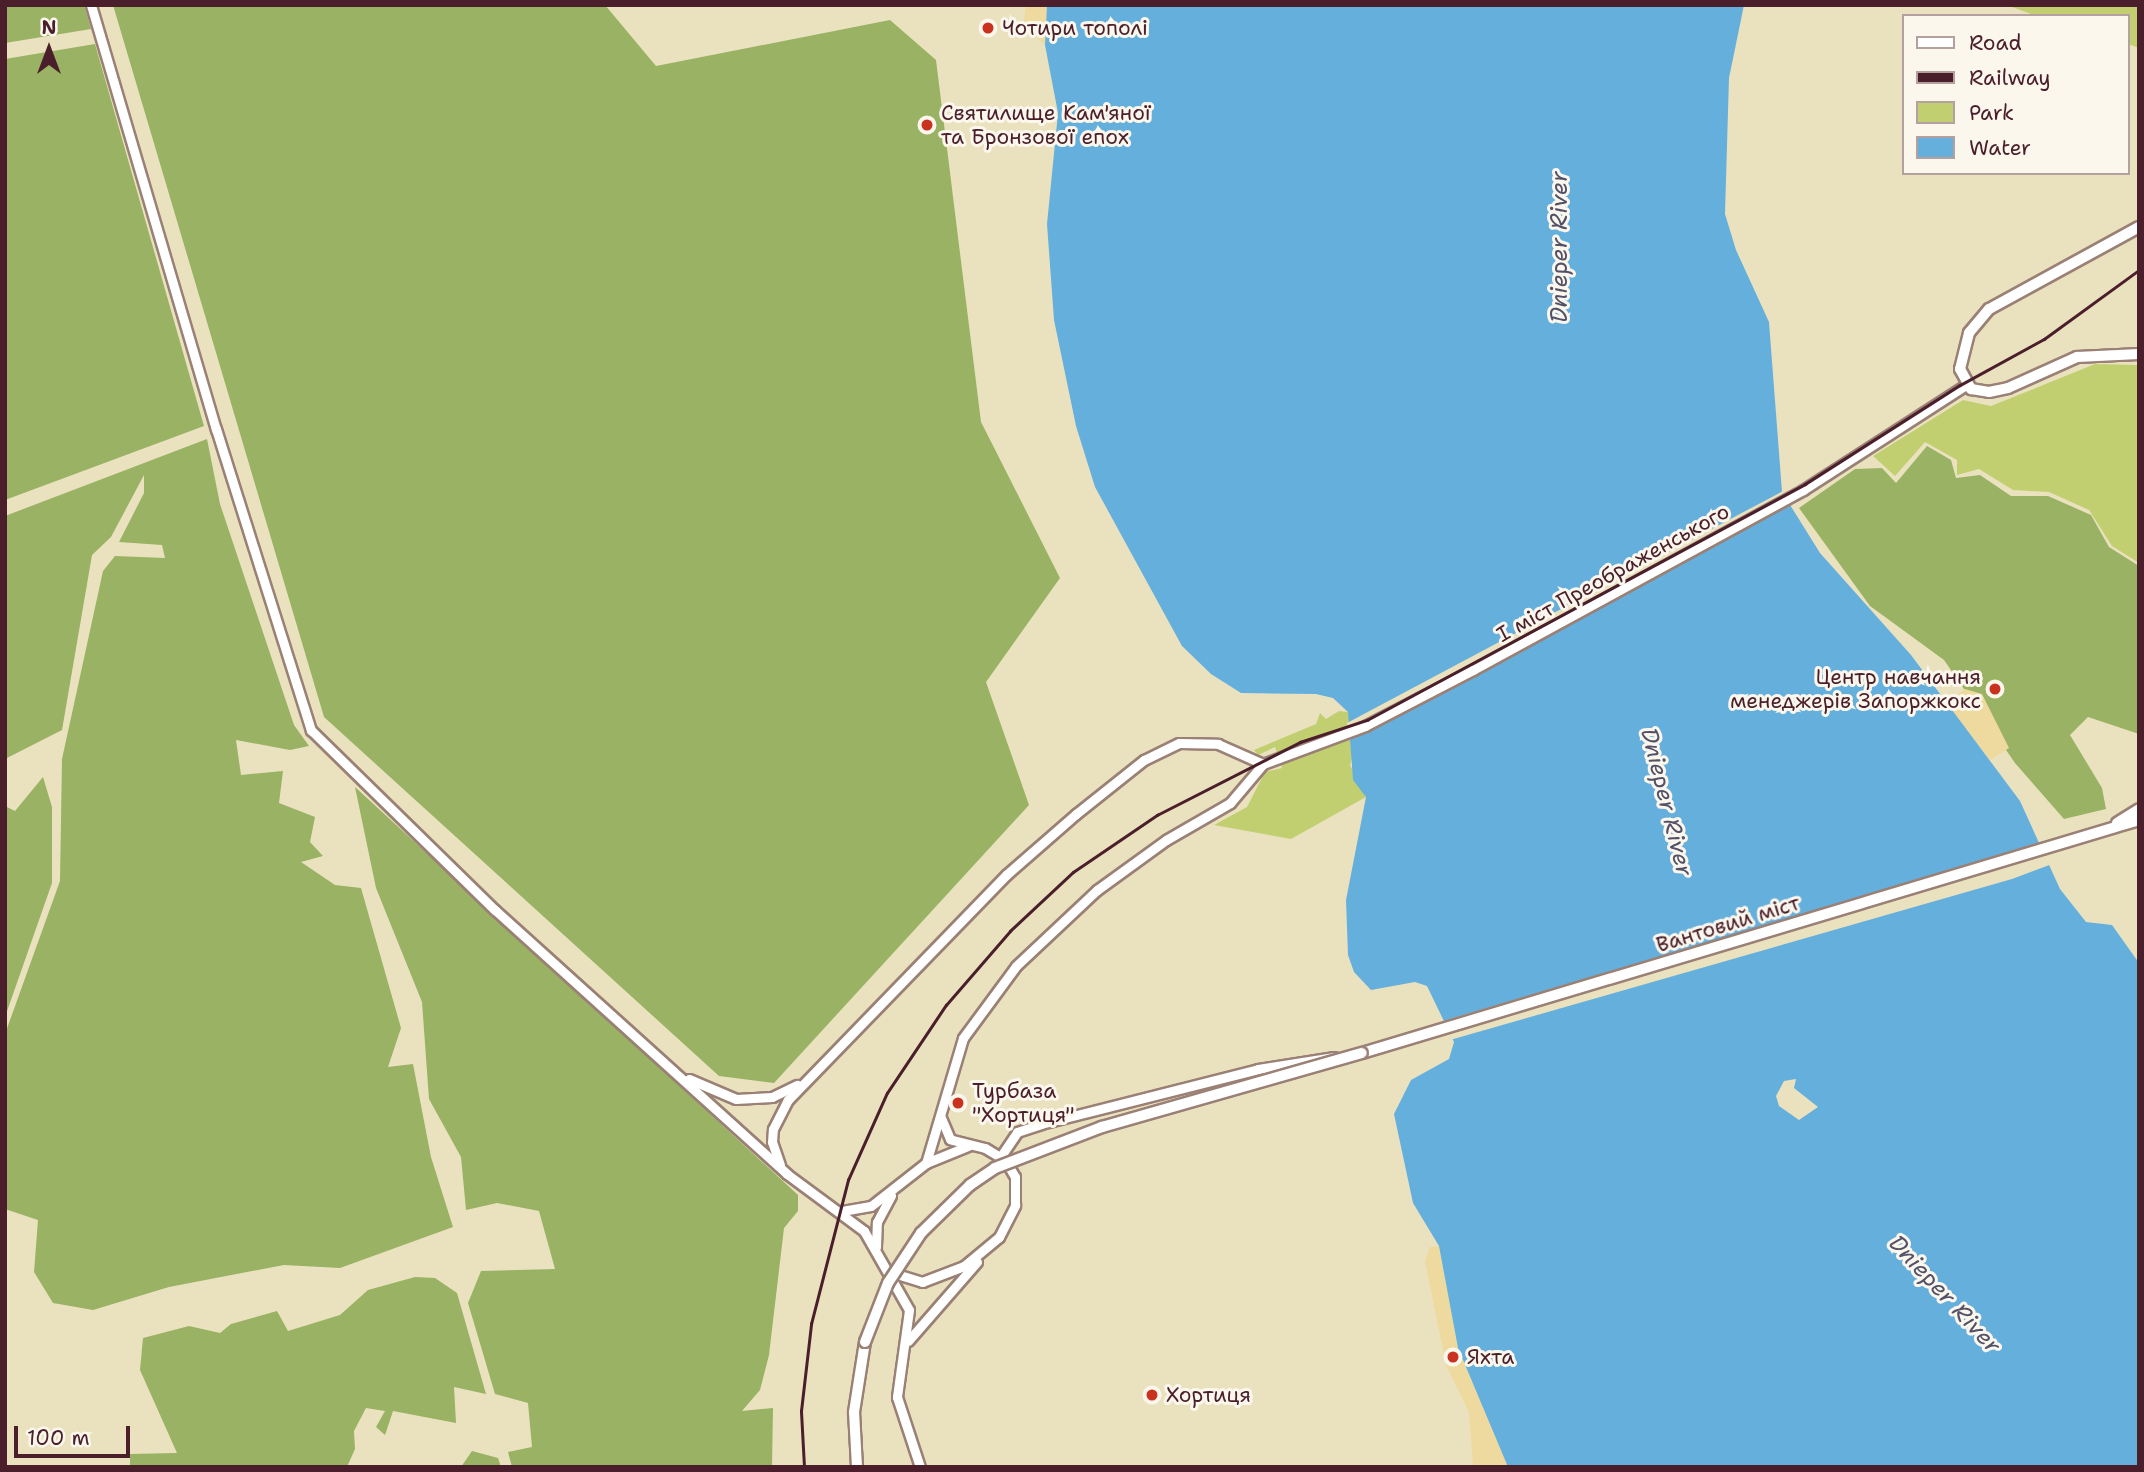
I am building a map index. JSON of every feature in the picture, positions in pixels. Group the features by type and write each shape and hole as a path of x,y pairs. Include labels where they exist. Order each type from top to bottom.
{"main road":[{"path":"91,5 219,442 312,730 495,910 787,1174 842,1211 876,1249 909,1310 897,1397 920,1467"},
{"path":"2139,227 1989,309 1964,345 1960,369 1962,388 1989,392 2008,388 2077,357 2139,354"},
{"name":"I міст Преображенського","path":"1260,762 1365,726 1473,670 1803,490 1962,388"},
{"path":"787,1174 776,1159 773,1129 803,1082 1006,875 1144,760 1180,743 1218,744 1260,762 1230,803 1166,840 1063,919 1016,966 977,1015 952,1064 926,1163"},
{"path":"2105,831 2139,809"},
{"path":"2105,831 2139,820"},
{"name":"Вантовий міст","path":"857,1467 854,1412 865,1342 888,1283 915,1241 945,1208 996,1168 1102,1127 1362,1053 2105,831"},
{"path":"1001,1156 1017,1132 1060,1119 1258,1069 1362,1053"},
{"path":"670,1066 696,1084 736,1099 772,1097 803,1082"},
{"path":"906,1345 945,1294 988,1250 1010,1219 1017,1190 1011,1167 1001,1156 945,1134 941,1111"},
{"path":"842,1211 871,1206 926,1163 972,1146"},
{"path":"876,1249 877,1222 896,1188"},
{"path":"886,1269 900,1278 922,1282 940,1278 988,1250"}],"green space":[{"path":"5,5 84,5 91,29 5,43"},
{"path":"113,5 605,5 656,66 890,20 936,60 981,422 1060,578 986,682 1029,805 774,1083 719,1076 324,717"},
{"path":"2007,5 2139,5 2139,48 2130,45 2130,14 2031,14"},
{"path":"95,44 204,426 5,500 5,59"},
{"path":"2095,364 2139,365 2139,563 2112,546 2089,510 2049,492 2013,490 1979,469 1957,475 1957,460 1925,442 1895,476 1873,456 1963,400 1991,406"},
{"path":"207,439 220,504 294,725 309,746 290,750 236,740 241,775 283,771 279,803 315,817 310,842 323,856 301,862 335,885 361,888 401,1028 388,1067 413,1064 431,1157 453,1227 340,1268 284,1265 169,1287 93,1310 53,1303 34,1272 38,1220 5,1209 5,1034 60,881 62,759 103,571 115,556 165,558 162,545 119,542 144,493 144,475 111,537 92,555 62,730 5,759 5,516"},
{"path":"1927,446 1951,460 1956,478 1980,475 2011,496 2048,496 2091,515 2109,547 2139,566 2139,734 2088,717 2070,735 2102,788 2106,809 2064,819 2015,763 1944,660 1870,606 1799,508 1855,469 1882,468 1896,483"},
{"path":"1339,711 1348,712 1354,751 1350,765 1366,797 1291,839 1214,825 1247,807 1265,772 1282,768 1275,747 1258,755 1254,750 1316,724 1320,713 1326,719"},
{"path":"43,777 52,807 52,883 5,1017 5,806 15,811"},
{"path":"355,787 798,1195 798,1211 784,1228 769,1355 760,1390 742,1411 773,1408 772,1467 512,1467 508,1452 532,1447 528,1403 495,1394 468,1303 481,1271 555,1269 539,1211 497,1203 466,1210 461,1157 429,1099 422,1002 376,888"},
{"path":"415,1277 435,1278 457,1293 486,1394 454,1387 456,1423 393,1411 385,1435 376,1427 385,1411 366,1408 354,1431 355,1449 347,1467 130,1467 130,1454 177,1453 140,1370 143,1338 189,1326 220,1333 231,1324 277,1311 288,1331 340,1315 368,1290"},
{"path":"472,1451 498,1458 501,1467 461,1467"}],"sand":[{"path":"1026,5 1047,5 1045,45 1023,25"},
{"path":"1965,689 1982,694 2009,748 1990,760 1945,702"},
{"name":"Яхта","path":"1439,1246 1458,1348 1508,1467 1473,1467 1469,1412 1446,1365 1425,1261 1430,1247"}],"water":[{"name":"Dnieper River","path":"1047,5 1744,5 1729,78 1725,214 1736,250 1769,322 1782,492 1820,553 1911,655 2020,801 2060,889 2086,922 2112,925 2139,963 2139,1467 1508,1467 1458,1348 1439,1246 1413,1203 1394,1114 1411,1080 1449,1059 1454,1042 1427,986 1415,982 1371,990 1354,972 1348,955 1346,900 1366,797 1353,780 1348,712 1333,698 1316,694 1241,693 1211,674 1182,646 1095,487 1076,426 1054,320 1047,224 1058,113 1045,45","holes":["1796,1079 1794,1088 1818,1107 1799,1120 1779,1106 1776,1096 1784,1081"]}],"pier":[{"path":"1785,490 1792,504 1375,729 1349,738 1347,723"},
{"path":"2043,843 2052,864 2012,879 1450,1040 1443,1021"}],"railway":[{"path":"804,1467 801,1411 811,1324 848,1180 887,1093 946,1005 1010,931 1073,872 1157,815 1300,742 1367,720 1805,484 1960,385 2044,339 2139,270"}],"place":[{"name":"Чотири тополі","path":"988,28"},
{"name":"Святилище Кам'яної та Бронзової епох","path":"927,125"},
{"name":"Центр навчання менеджерів Запоржкокс","path":"1995,689"},
{"name":"Турбаза \"Хортиця\"","path":"958,1103"},
{"name":"Яхта","path":"1453,1357"},
{"name":"Хортиця","path":"1152,1395"}]}
